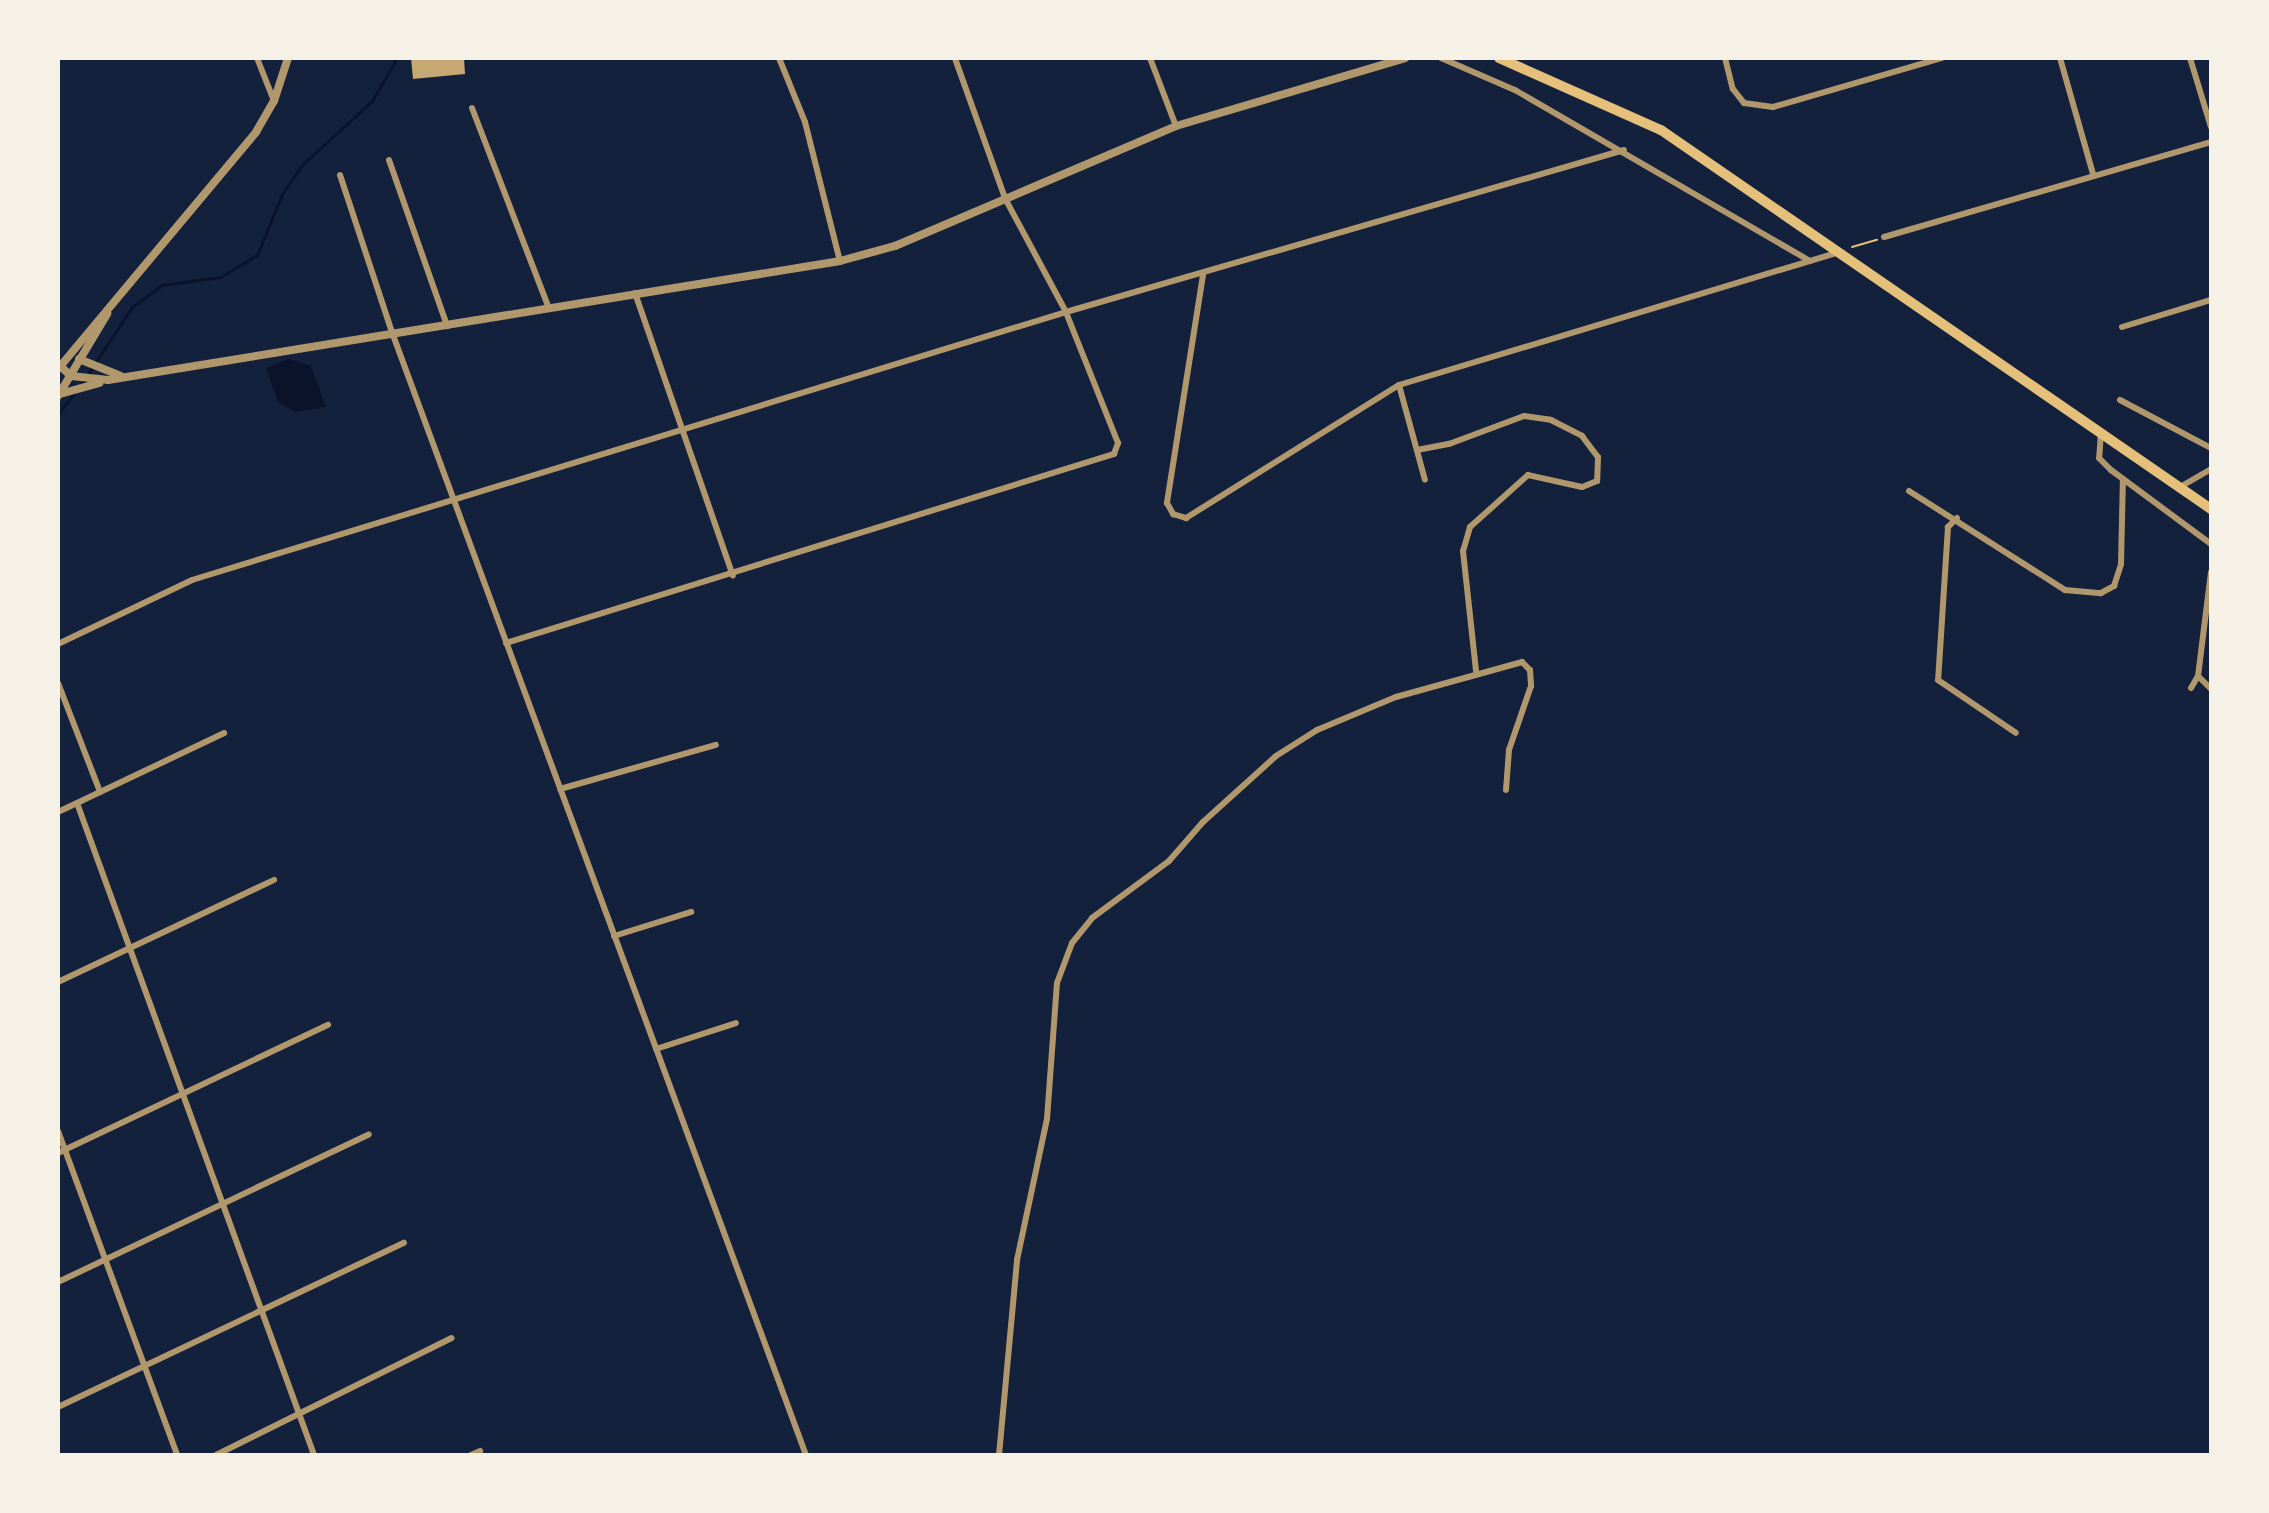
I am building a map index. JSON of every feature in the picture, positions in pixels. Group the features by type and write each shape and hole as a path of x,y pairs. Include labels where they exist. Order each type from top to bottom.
{"main road":[{"path":"1499,58 1661,130 2211,509"}],"street":[{"path":"257,58 274,101"},
{"path":"90,382 59,367 108,313 256,132 274,101 288,58"},
{"path":"779,58 805,122 840,261"},
{"path":"506,643 733,576 1114,454 1118,443 1066,312 1005,198 955,58"},
{"path":"1150,58 1176,126"},
{"path":"59,395 90,382 840,261 895,246 1176,126 1405,58"},
{"path":"1441,58 1515,90 1624,150 1810,261"},
{"path":"1725,58 1733,89 1744,103 1773,107 1942,58"},
{"path":"2060,58 2093,174"},
{"path":"2190,58 2211,127"},
{"path":"472,108 548,306"},
{"path":"1884,237 2211,142"},
{"path":"58,644 192,580 681,433 1066,312 1203,275 1624,150"},
{"path":"389,160 447,326"},
{"path":"340,175 393,335 806,1455"},
{"path":"1203,275 1167,503 1173,514 1186,518 1399,385 1840,251"},
{"path":"635,293 733,576"},
{"path":"2122,327 2211,300"},
{"path":"59,395 84,362 108,313"},
{"path":"70,354 100,371 126,377"},
{"path":"1399,385 1425,480"},
{"path":"2120,400 2211,448"},
{"path":"1417,450 1449,444 1524,416 1551,420 1582,436 1598,457 1597,481 1582,487 1528,475 1470,527 1463,551 1476,671"},
{"path":"2101,432 2099,458 2211,544"},
{"path":"2180,487 2211,469"},
{"path":"1909,491 1957,518 2065,590 2101,593 2114,586 2121,564 2127,495 2123,479"},
{"path":"1957,518 1948,527 1938,680 2016,733"},
{"path":"2191,688 2198,676 2211,572"},
{"path":"999,1455 1017,1260 1047,1119 1057,983 1072,943 1092,918 1169,861 1203,822 1276,756 1317,730 1476,671 1512,662 1530,670 1531,686 1509,750 1506,790"},
{"path":"2198,676 2211,689"},
{"path":"58,683 100,792"},
{"path":"58,812 224,733"},
{"path":"560,789 716,745"},
{"path":"77,803 314,1455"},
{"path":"58,982 274,880"},
{"path":"614,936 691,912"},
{"path":"656,1049 736,1023"},
{"path":"61,1151 328,1025"},
{"path":"58,1131 61,1151 106,1261 177,1455"},
{"path":"58,1282 223,1207 369,1134"},
{"path":"58,1407 144,1363 404,1243"},
{"path":"216,1455 452,1338"},
{"path":"471,1455 480,1451"}],"path":[{"path":"1840,251 1884,237"}],"water":[{"path":"289,359 311,366 326,407 295,412 278,402 266,368"}],"building":[{"path":"411,58 464,58 465,74 413,79"}],"waterway":[{"path":"80,386 132,307 162,285 220,277 257,255 282,194 304,163 372,101 397,58"},
{"path":"58,414 75,392"}]}
